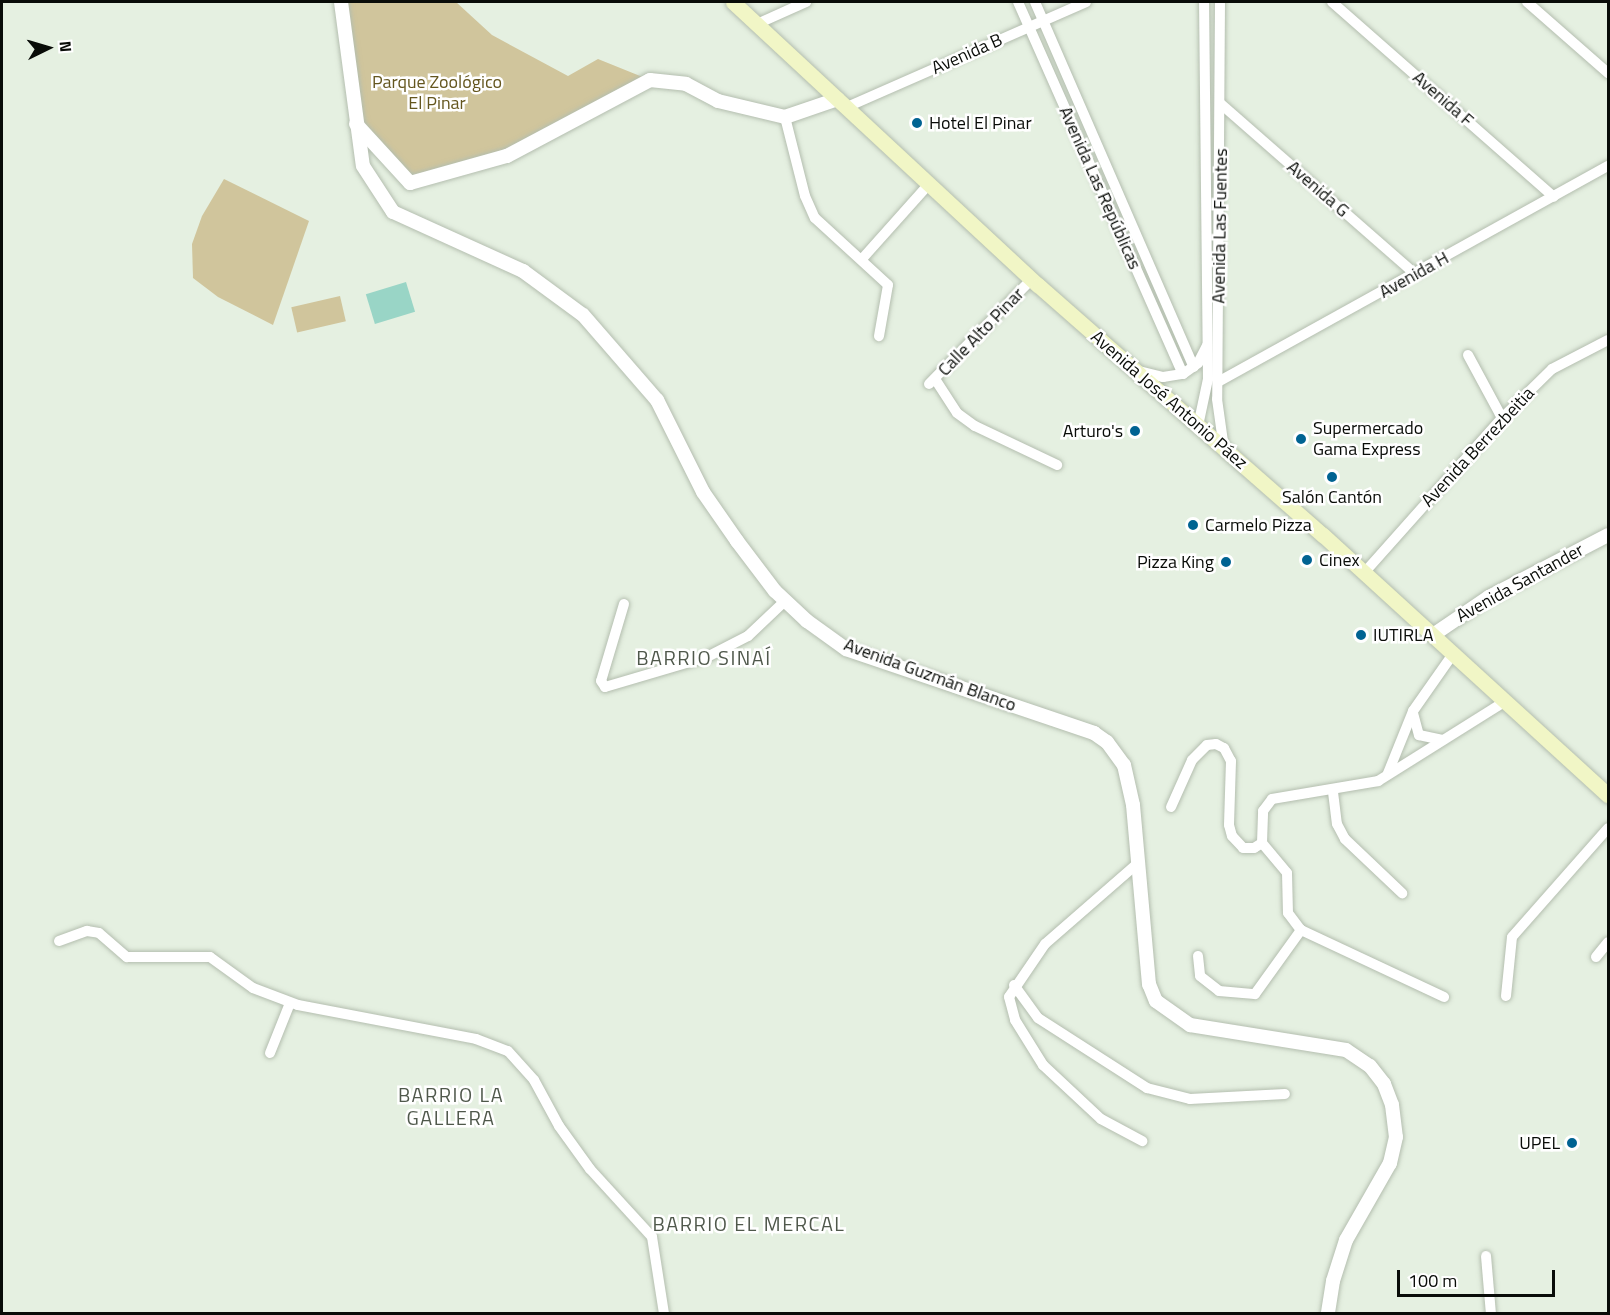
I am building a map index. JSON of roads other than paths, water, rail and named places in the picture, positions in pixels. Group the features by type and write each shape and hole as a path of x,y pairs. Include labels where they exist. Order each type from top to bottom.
{"main road":[{"name":"Avenida José Antonio Páez","path":"733,2 1032,279 1364,573 1608,795"}],"street":[{"name":"Avenida Guzmán Blanco","path":"341,2 363,166 393,212 524,271 583,315 622,357 657,400 703,492 785,601 846,649 1094,733 1107,742 1124,765 1128,780 1149,984 1156,1001 1190,1024 1346,1050 1370,1066 1384,1084 1392,1105 1395,1137 1390,1163 1346,1240 1333,1281 1328,1314"},
{"path":"757,24 806,2"},
{"name":"Avenida Las Repúblicas","path":"1018,2 1183,374"},
{"name":"Avenida Las Repúblicas","path":"1035,2 1194,367"},
{"name":"Avenida B","path":"843,103 1086,2"},
{"name":"Avenida Las Fuentes","path":"1198,426 1208,379 1209,342 1204,2"},
{"name":"Avenida Las Fuentes","path":"1220,2 1218,425 1225,449"},
{"name":"Avenida F","path":"1332,2 1554,197"},
{"path":"1527,2 1608,73"},
{"path":"356,123 410,183 507,156 650,80 686,84 718,101 785,117 843,103"},
{"path":"807,110 824,84"},
{"path":"1205,104 1221,104"},
{"name":"Avenida G","path":"1221,104 1415,274"},
{"path":"785,117 805,196 815,218 888,285 879,336"},
{"name":"Avenida H","path":"1218,382 1608,166"},
{"path":"862,259 929,183"},
{"name":"Calle Alto Pinar","path":"1032,279 932,382 957,413 975,426 1058,465"},
{"name":"Avenida Berrezbeitia","path":"1364,573 1502,418 1552,369 1608,340"},
{"path":"1136,370 1163,376 1183,374 1194,367 1209,342"},
{"path":"1468,355 1502,418"},
{"name":"Avenida Santander","path":"1433,635 1489,597 1608,535"},
{"path":"624,604 601,681 605,687 708,657 748,636 785,601"},
{"path":"1388,774 1413,711 1453,654"},
{"path":"1444,997 1301,930 1288,913 1287,873 1262,843 1263,811 1272,799 1333,792 1366,785 1388,774 1504,702"},
{"path":"1413,711 1419,735 1442,740"},
{"path":"1171,807 1192,760 1207,746 1216,744 1224,748 1231,761 1229,825 1232,836 1245,850 1262,843"},
{"path":"1333,792 1336,824 1345,839 1402,893"},
{"path":"1506,996 1512,937 1608,828"},
{"path":"1138,863 1064,925 1014,985 1009,997 1015,1020 1043,1065 1101,1119 1142,1141"},
{"path":"1198,956 1200,976 1220,991 1255,994 1301,930"},
{"path":"59,941 87,931 99,933 127,957 210,957 253,988 290,1003 476,1038 508,1051 534,1080 560,1126 590,1169 652,1237 664,1314"},
{"path":"1596,957 1608,942"},
{"path":"1014,985 1038,1018 1147,1088 1191,1099 1285,1094"},
{"path":"270,1053 290,1003"},
{"path":"1486,1256 1491,1314"}],"water":[{"path":"406,282 415,312 375,324 366,294"}],"place":[{"name":"Hotel El Pinar","path":"917,123"},
{"name":"Arturo's","path":"1135,431"},
{"name":"Supermercado Gama Express","path":"1301,439"},
{"name":"Salón Cantón","path":"1332,477"},
{"name":"Carmelo Pizza","path":"1193,525"},
{"name":"Cinex","path":"1307,560"},
{"name":"Pizza King","path":"1226,562"},
{"name":"IUTIRLA","path":"1361,635"},
{"name":"UPEL","path":"1572,1143"}],"district":[{"name":"BARRIO SINAÍ","path":"704,657"},
{"name":"BARRIO LA GALLERA","path":"451,1106"},
{"name":"BARRIO EL MERCAL","path":"749,1223"}],"park label":[{"name":"Parque Zoológico El Pinar","path":"437,94"}]}
